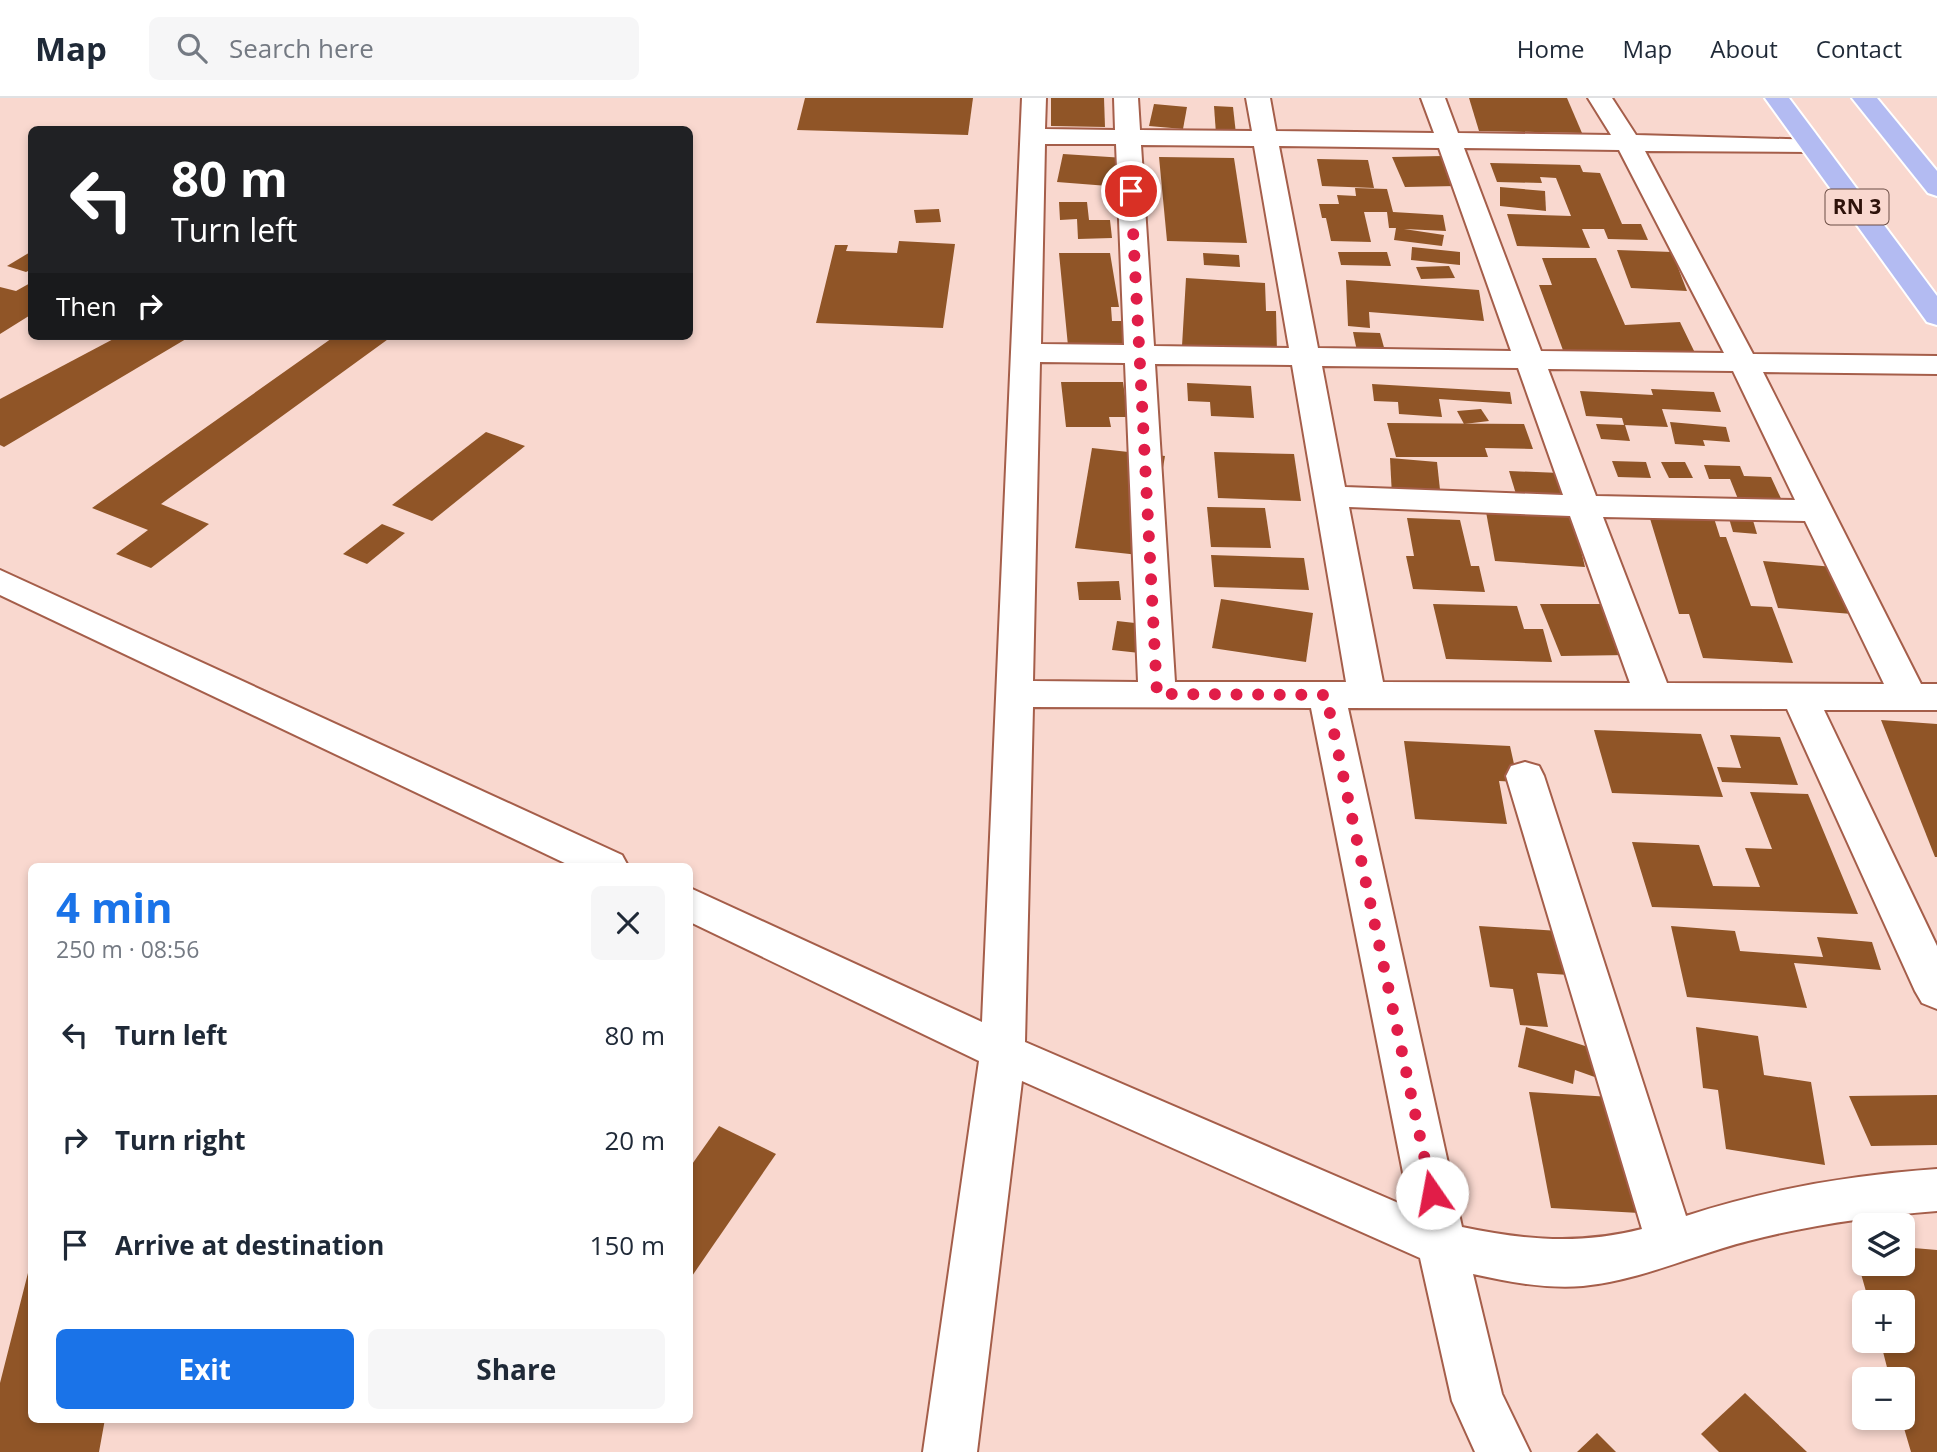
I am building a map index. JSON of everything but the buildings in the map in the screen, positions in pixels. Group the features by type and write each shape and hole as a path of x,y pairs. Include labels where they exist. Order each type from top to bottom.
{"main road":[{"name":"RN 3","path":"1777,98 1937,316"},
{"path":"1864,98 1937,188"}],"street":[{"path":"950,1452 1003,1052 1034,98"},
{"path":"1126,98 1157,694"},
{"path":"1258,98 1330,496 1347,695 1443,1245 1478,1401 1500,1450"},
{"path":"1433,98 1653,696"},
{"path":"1015,694 1923,697 1816,511 1743,362 1628,143 1600,98"},
{"path":"1033,136 1811,145"},
{"path":"1026,353 1937,365"},
{"path":"1330,496 1583,506 1816,511"},
{"path":"0,581 602,863"},
{"path":"1800,697 1937,991"},
{"path":"1525,776 1670,1242"},
{"path":"693,905 1003,1052 1443,1245 1498,1257 1558,1264 1618,1259 1804,1206 1876,1194 1937,1190"}],"route":[{"path":"1131,191 1157,694 1326,695 1432,1193"}]}
